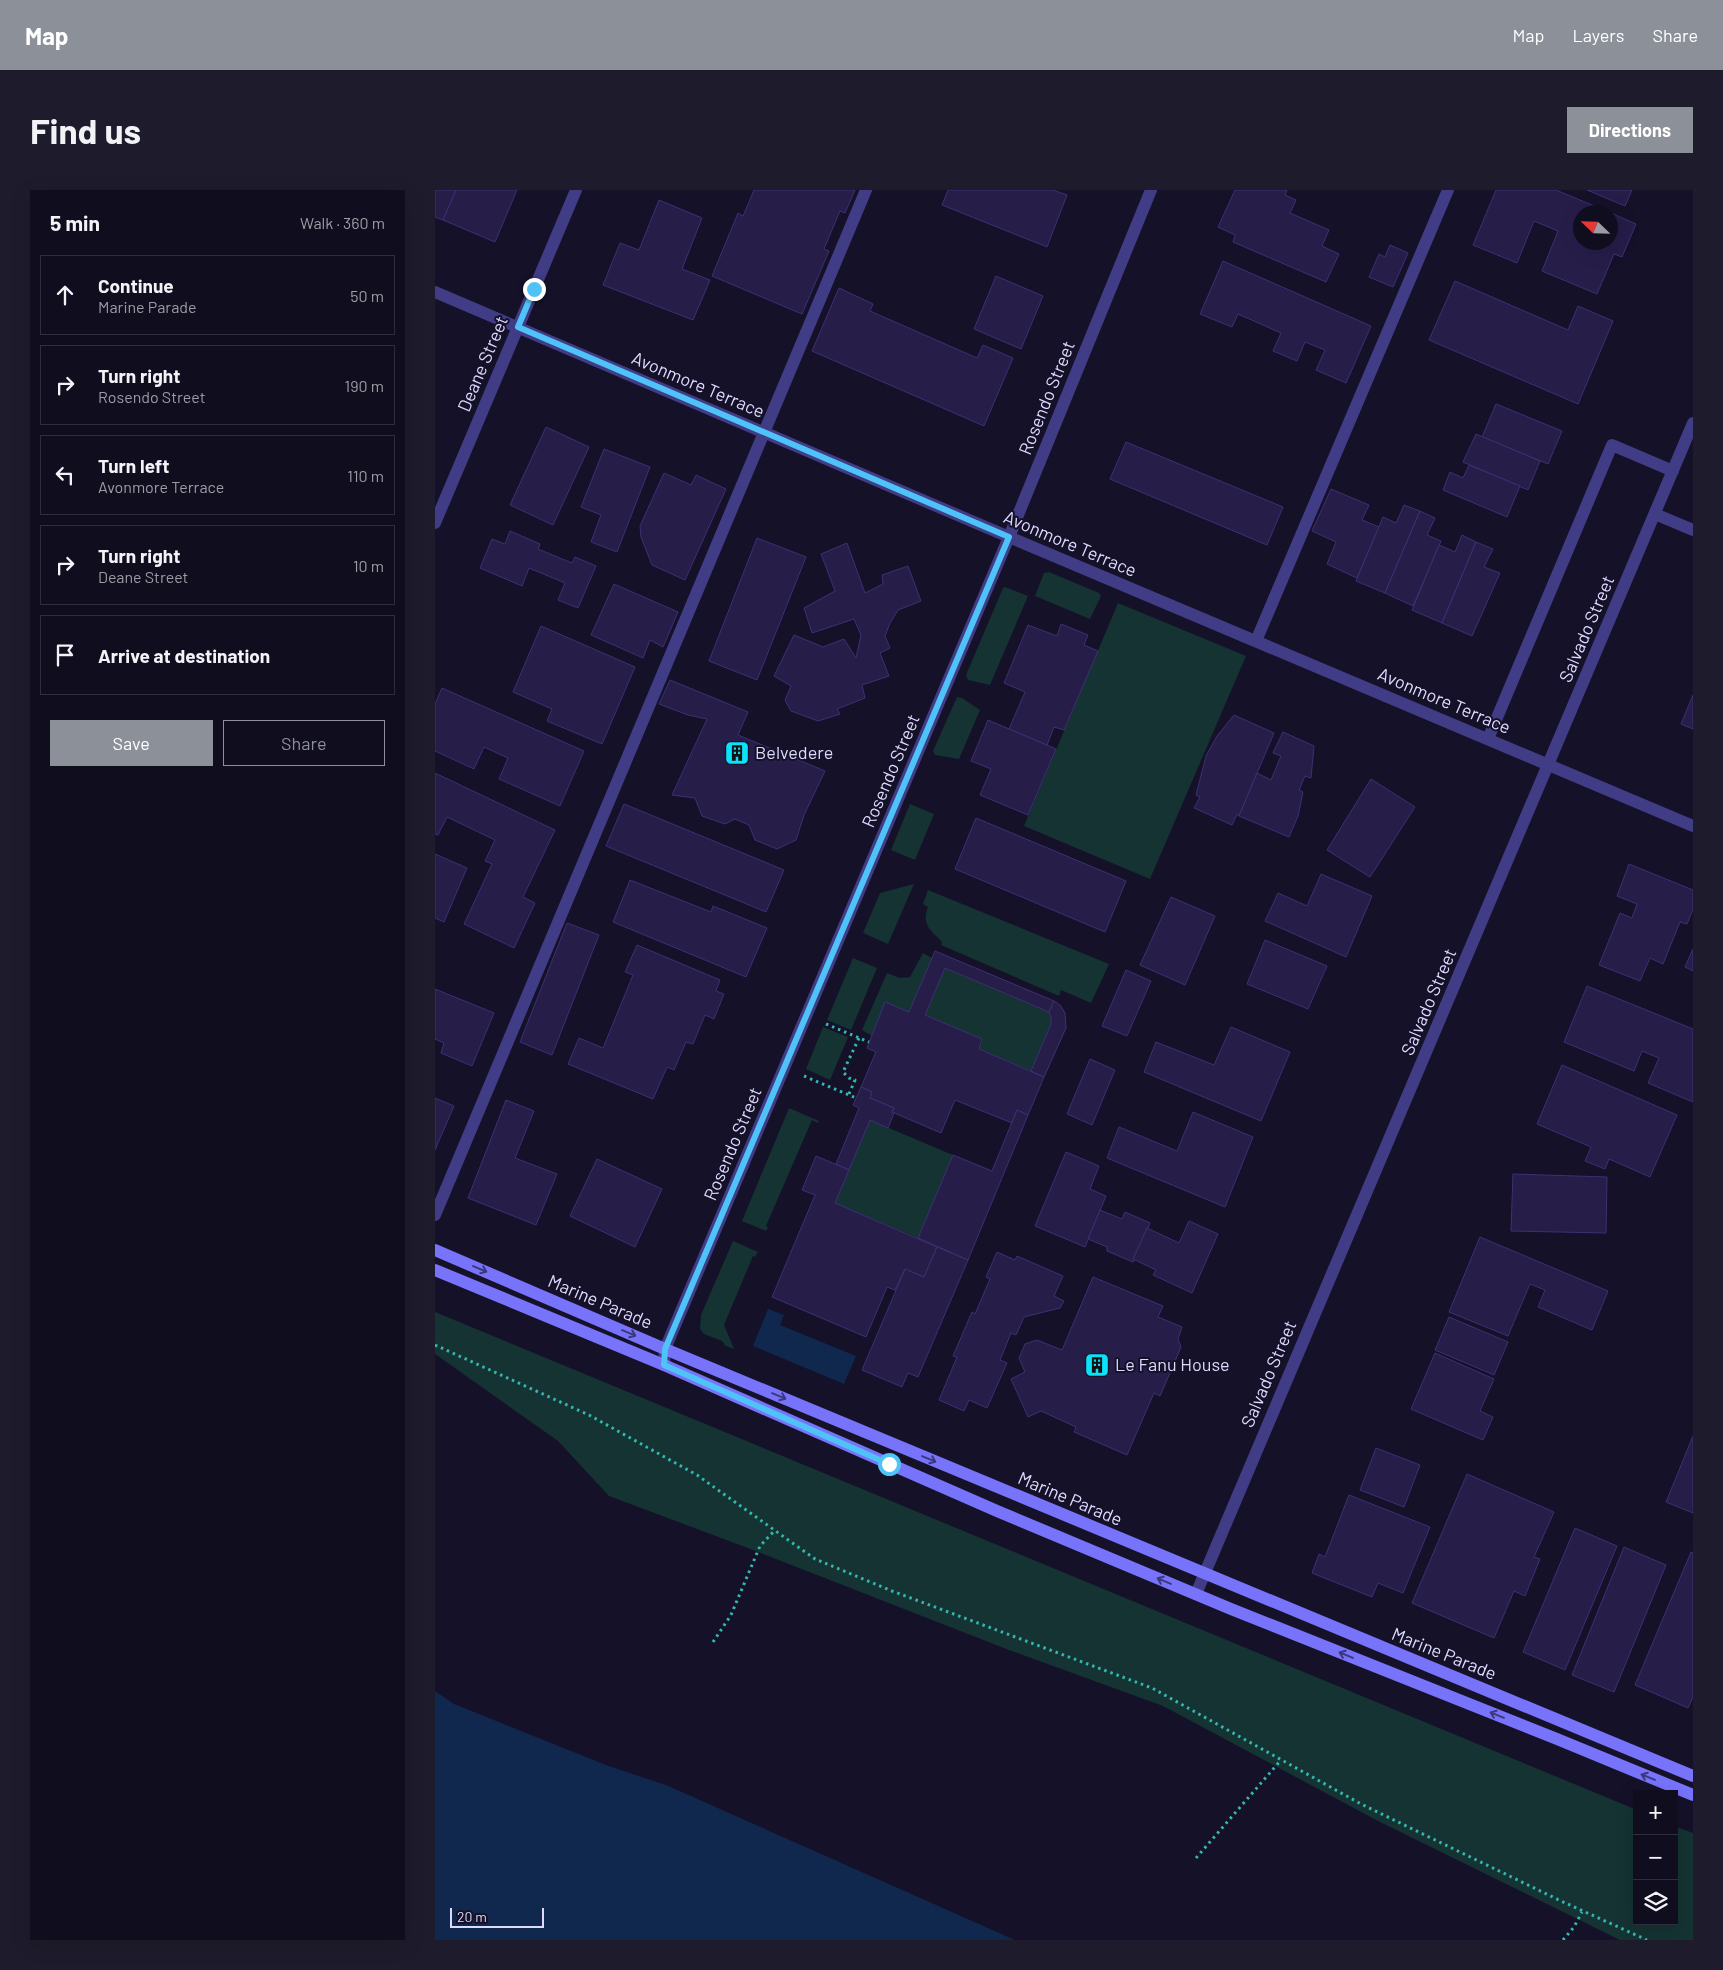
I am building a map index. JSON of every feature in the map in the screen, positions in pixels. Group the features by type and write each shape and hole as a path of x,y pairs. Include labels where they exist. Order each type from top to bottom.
{"main road":[{"name":"Marine Parade","path":"435,1250 665,1349 1693,1776"},
{"name":"Marine Parade","path":"435,1270 664,1365 988,1507 1196,1594 1693,1795"}],"street":[{"name":"Deane Street","path":"435,523 576,190"},
{"path":"435,1215 866,190"},
{"name":"Rosendo Street","path":"664,1365 665,1349 1009,537 1151,190"},
{"path":"1256,641 1448,190"},
{"name":"Avonmore Terrace","path":"435,292 1693,826"},
{"name":"Salvado Street","path":"1196,1594 1203,1573 1693,423"},
{"path":"1488,739 1612,445 1673,470"},
{"path":"1655,514 1693,530"}],"path":[{"path":"821,1022 869,1042"},
{"path":"849,1094 855,1080 843,1072 859,1038"},
{"path":"799,1074 856,1098"},
{"path":"435,1344 589,1414 697,1475 815,1559 1152,1688 1361,1804 1582,1912 1647,1940"},
{"path":"713,1642 731,1615 760,1546 775,1530"},
{"path":"1195,1858 1281,1760"},
{"path":"1563,1940 1574,1927 1582,1912"}],"green space":[{"path":"1049,572 1099,593 1101,596 1090,619 1035,596 1044,573"},
{"path":"1005,587 1028,596 990,685 968,680 966,675"},
{"path":"1118,603 1246,656 1150,879 1024,826"},
{"path":"957,697 962,698 980,710 959,759 935,755 933,751"},
{"path":"910,804 934,814 915,860 891,850"},
{"path":"914,884 888,944 863,933 880,893"},
{"path":"928,890 1109,964 1091,1003 1061,990 1059,996 941,945 942,942 926,923 928,907 923,904"},
{"path":"923,953 932,958 909,1012 872,1036 862,1030 887,973 900,978 910,977"},
{"path":"853,958 877,968 851,1030 827,1020"},
{"path":"945,968 1049,1012 1051,1024 1031,1071 979,1049 982,1039 925,1015"},
{"path":"823,1027 848,1037 830,1080 806,1069"},
{"path":"789,1108 819,1121 818,1123 812,1120 766,1226 768,1227 766,1231 742,1221"},
{"path":"870,1120 953,1155 918,1238 835,1203"},
{"path":"733,1241 758,1252 755,1257 753,1256 724,1325 734,1349 724,1345 722,1341 704,1334 700,1329 701,1315"},
{"path":"435,1312 1633,1808 1633,1925 1678,1925 1678,1827 1693,1833 1693,1940 1620,1940 1378,1821 1163,1706 1009,1650 609,1496 558,1441 435,1354"}],"water":[{"path":"768,1309 784,1315 780,1325 856,1356 844,1384 753,1346"},
{"path":"435,1691 454,1704 606,1765 666,1785 1015,1940 435,1940"}],"building":[{"path":"435,190 456,190 443,220 435,217"},
{"path":"456,190 517,190 495,242 443,220"},
{"path":"754,190 855,190 845,213 840,211 824,249 829,251 802,314 712,276 738,213 743,216"},
{"path":"948,190 1053,190 1067,195 1047,247 942,205"},
{"path":"1235,190 1287,190 1285,195 1296,200 1290,213 1329,230 1322,246 1339,254 1326,282 1233,242 1235,235 1218,227"},
{"path":"1496,190 1556,190 1592,205 1573,205 1573,250 1618,250 1618,216 1636,224 1622,257 1614,254 1597,294 1542,271 1558,231 1534,221 1517,263 1473,245"},
{"path":"1587,190 1632,190 1625,206"},
{"path":"659,200 702,218 682,269 710,280 693,320 603,285 620,243 639,250"},
{"path":"1390,245 1408,253 1393,287 1369,277 1379,254 1385,257"},
{"path":"1223,261 1371,326 1346,383 1316,370 1325,350 1305,342 1297,361 1273,351 1281,333 1238,314 1232,327 1200,314"},
{"path":"996,276 1043,296 1021,349 974,329"},
{"path":"1455,281 1568,330 1578,306 1613,321 1578,404 1429,340"},
{"path":"839,288 873,304 870,311 977,358 983,345 1013,358 984,426 812,351"},
{"path":"1496,404 1562,431 1548,464 1482,437"},
{"path":"546,427 589,447 553,525 510,505"},
{"path":"1476,434 1540,461 1528,490 1463,462"},
{"path":"1126,442 1283,507 1267,545 1110,479"},
{"path":"604,449 650,467 617,552 591,542 601,515 581,507"},
{"path":"1469,465 1520,486 1507,517 1443,490 1450,472 1463,478"},
{"path":"664,473 691,485 696,475 726,489 685,580 652,565 641,537 640,526"},
{"path":"1331,489 1369,505 1362,520 1379,527 1357,578 1327,564 1336,542 1312,531"},
{"path":"1404,505 1420,511 1385,593 1356,581 1383,517 1396,523"},
{"path":"1420,511 1435,518 1427,535 1441,541 1413,606 1385,593"},
{"path":"510,531 540,544 538,549 572,563 575,557 596,566 578,608 558,600 565,583 529,568 522,586 480,568 492,539 505,544"},
{"path":"1462,535 1476,542 1442,623 1412,610 1439,545 1455,552"},
{"path":"757,538 806,557 757,680 709,661"},
{"path":"1476,542 1493,549 1484,567 1500,573 1472,636 1442,623"},
{"path":"847,543 865,593 883,584 882,575 908,566 921,601 898,610 890,623 885,636 890,648 880,653 889,676 862,685 865,698 837,709 840,714 818,721 791,711 785,700 791,686 774,676 794,635 823,647 844,639 856,658 861,635 854,619 812,633 804,608 835,591 821,554"},
{"path":"614,584 678,612 663,647 650,640 643,658 591,635"},
{"path":"1061,624 1088,635 1084,645 1098,651 1064,730 1054,727 1047,745 1009,729 1025,692 1004,683 1028,625 1057,636"},
{"path":"541,626 635,667 602,744 547,721 552,709 513,692"},
{"name":"Belvedere","path":"670,680 748,712 738,735 825,771 804,815 796,840 777,849 755,840 749,825 735,819 725,824 702,816 695,798 672,795 707,719 688,715 659,704"},
{"path":"442,688 584,751 560,806 499,779 508,758 484,747 474,769 435,751 435,704"},
{"path":"1693,695 1693,729 1681,724"},
{"path":"1234,715 1274,733 1239,816 1237,814 1232,825 1194,808 1200,797 1196,795 1206,756 1217,736"},
{"path":"988,720 1056,749 1028,815 980,795 991,769 971,761"},
{"path":"1283,732 1314,746 1311,778 1305,776 1299,790 1303,792 1298,816 1289,837 1239,816 1257,773 1271,780 1281,756 1273,753"},
{"path":"435,773 555,830 523,897 535,903 514,948 464,924 492,864 485,861 495,840 447,817 438,835 435,834"},
{"path":"1371,779 1415,807 1370,877 1327,850"},
{"path":"624,804 784,870 766,912 606,846"},
{"path":"976,818 1126,881 1105,932 955,869"},
{"path":"435,854 467,868 444,922 435,918"},
{"path":"1629,864 1693,890 1693,909 1687,924 1680,922 1663,964 1650,958 1640,981 1599,965 1620,913 1632,918 1637,904 1617,896"},
{"path":"1321,874 1372,896 1346,957 1265,921 1278,893 1307,906"},
{"path":"630,880 711,912 713,906 767,928 746,977 613,922"},
{"path":"1171,897 1215,916 1185,985 1140,965"},
{"path":"567,923 599,935 552,1055 520,1042"},
{"path":"1265,940 1327,966 1308,1009 1247,984"},
{"path":"637,945 720,980 716,991 724,994 714,1019 705,1015 693,1044 686,1042 674,1070 667,1067 653,1099 568,1064 579,1038 603,1048 633,975 625,972"},
{"path":"1693,949 1693,971 1685,967"},
{"path":"935,951 1054,1001 1049,1012 945,968 925,1015 982,1039 979,1049 1044,1077 1028,1115 1017,1110 1012,1123 955,1100 941,1133 892,1112 894,1108 870,1098 872,1092 861,1087 876,1052 867,1048 885,1002 909,1012"},
{"path":"1126,970 1151,981 1127,1036 1102,1026"},
{"path":"1587,986 1693,1029 1693,1102 1648,1083 1659,1058 1642,1051 1634,1071 1564,1042"},
{"path":"435,989 494,1013 472,1066 441,1053 444,1043 435,1039"},
{"path":"1054,1001 1060,1005 1065,1013 1066,1028 1044,1077 1031,1071 1051,1024 1049,1012"},
{"path":"1231,1027 1290,1052 1261,1121 1144,1072 1156,1042 1214,1065"},
{"path":"1090,1059 1115,1070 1092,1125 1067,1114"},
{"path":"1562,1065 1677,1115 1650,1177 1609,1159 1605,1169 1585,1161 1591,1147 1537,1124"},
{"path":"861,1087 872,1092 870,1098 894,1108 892,1112 894,1113 888,1128 870,1120 849,1170 836,1164 859,1108 853,1105"},
{"path":"435,1098 454,1106 435,1150"},
{"path":"506,1100 534,1111 515,1158 557,1174 536,1225 468,1198"},
{"path":"1017,1110 1028,1115 968,1260 918,1238 953,1155 992,1171"},
{"path":"1193,1112 1253,1137 1225,1207 1107,1158 1119,1127 1177,1151"},
{"path":"1066,1152 1099,1166 1090,1189 1106,1196 1085,1247 1035,1226"},
{"path":"816,1156 849,1170 835,1203 937,1247 924,1277 905,1269 895,1290 887,1287 866,1337 772,1297 815,1195 802,1190"},
{"path":"597,1159 662,1189 635,1247 570,1216"},
{"path":"1513,1174 1607,1177 1606,1233 1511,1231"},
{"path":"1100,1210 1122,1219 1125,1212 1150,1223 1133,1262 1107,1251 1107,1247 1088,1239"},
{"path":"1189,1221 1218,1234 1192,1293 1153,1275 1156,1270 1133,1259 1147,1228 1179,1243"},
{"path":"1480,1237 1608,1291 1592,1330 1538,1307 1545,1290 1530,1284 1508,1336 1449,1312"},
{"path":"937,1247 968,1260 918,1377 908,1373 902,1387 862,1370 905,1269 924,1277"},
{"path":"997,1252 1015,1260 1017,1256 1063,1276 1054,1296 1064,1301 1060,1308 1024,1317 1016,1335 1011,1333 1000,1360 1007,1363 987,1408 969,1400 964,1411 939,1400 957,1357 953,1356 972,1312 975,1314 990,1279 986,1277"},
{"name":"Le Fanu House","path":"1093,1277 1163,1306 1158,1317 1182,1327 1178,1339 1181,1347 1160,1396 1154,1393 1127,1455 1074,1432 1076,1427 1041,1411 1028,1417 1011,1379 1025,1372 1019,1358 1025,1344 1037,1340 1062,1350"},
{"path":"1449,1317 1508,1342 1494,1375 1435,1350"},
{"path":"1435,1353 1494,1379 1480,1411 1493,1417 1483,1440 1411,1409"},
{"path":"1693,1436 1693,1513 1666,1502"},
{"path":"1376,1448 1420,1465 1404,1507 1360,1490"},
{"path":"1467,1474 1554,1512 1534,1557 1540,1559 1525,1596 1514,1591 1494,1638 1412,1603"},
{"path":"1349,1495 1430,1527 1403,1593 1378,1583 1372,1597 1312,1573 1319,1554 1325,1557"},
{"path":"1575,1528 1617,1546 1565,1670 1523,1652"},
{"path":"1624,1547 1666,1565 1614,1692 1572,1675"},
{"path":"1691,1552 1693,1553 1693,1697 1688,1708 1635,1685"}],"place":[{"name":"Belvedere","path":"737,753"},
{"name":"Le Fanu House","path":"1097,1365"}],"route":[{"path":"534,289 518,327 1009,537 665,1349 664,1365 889,1464"}]}
